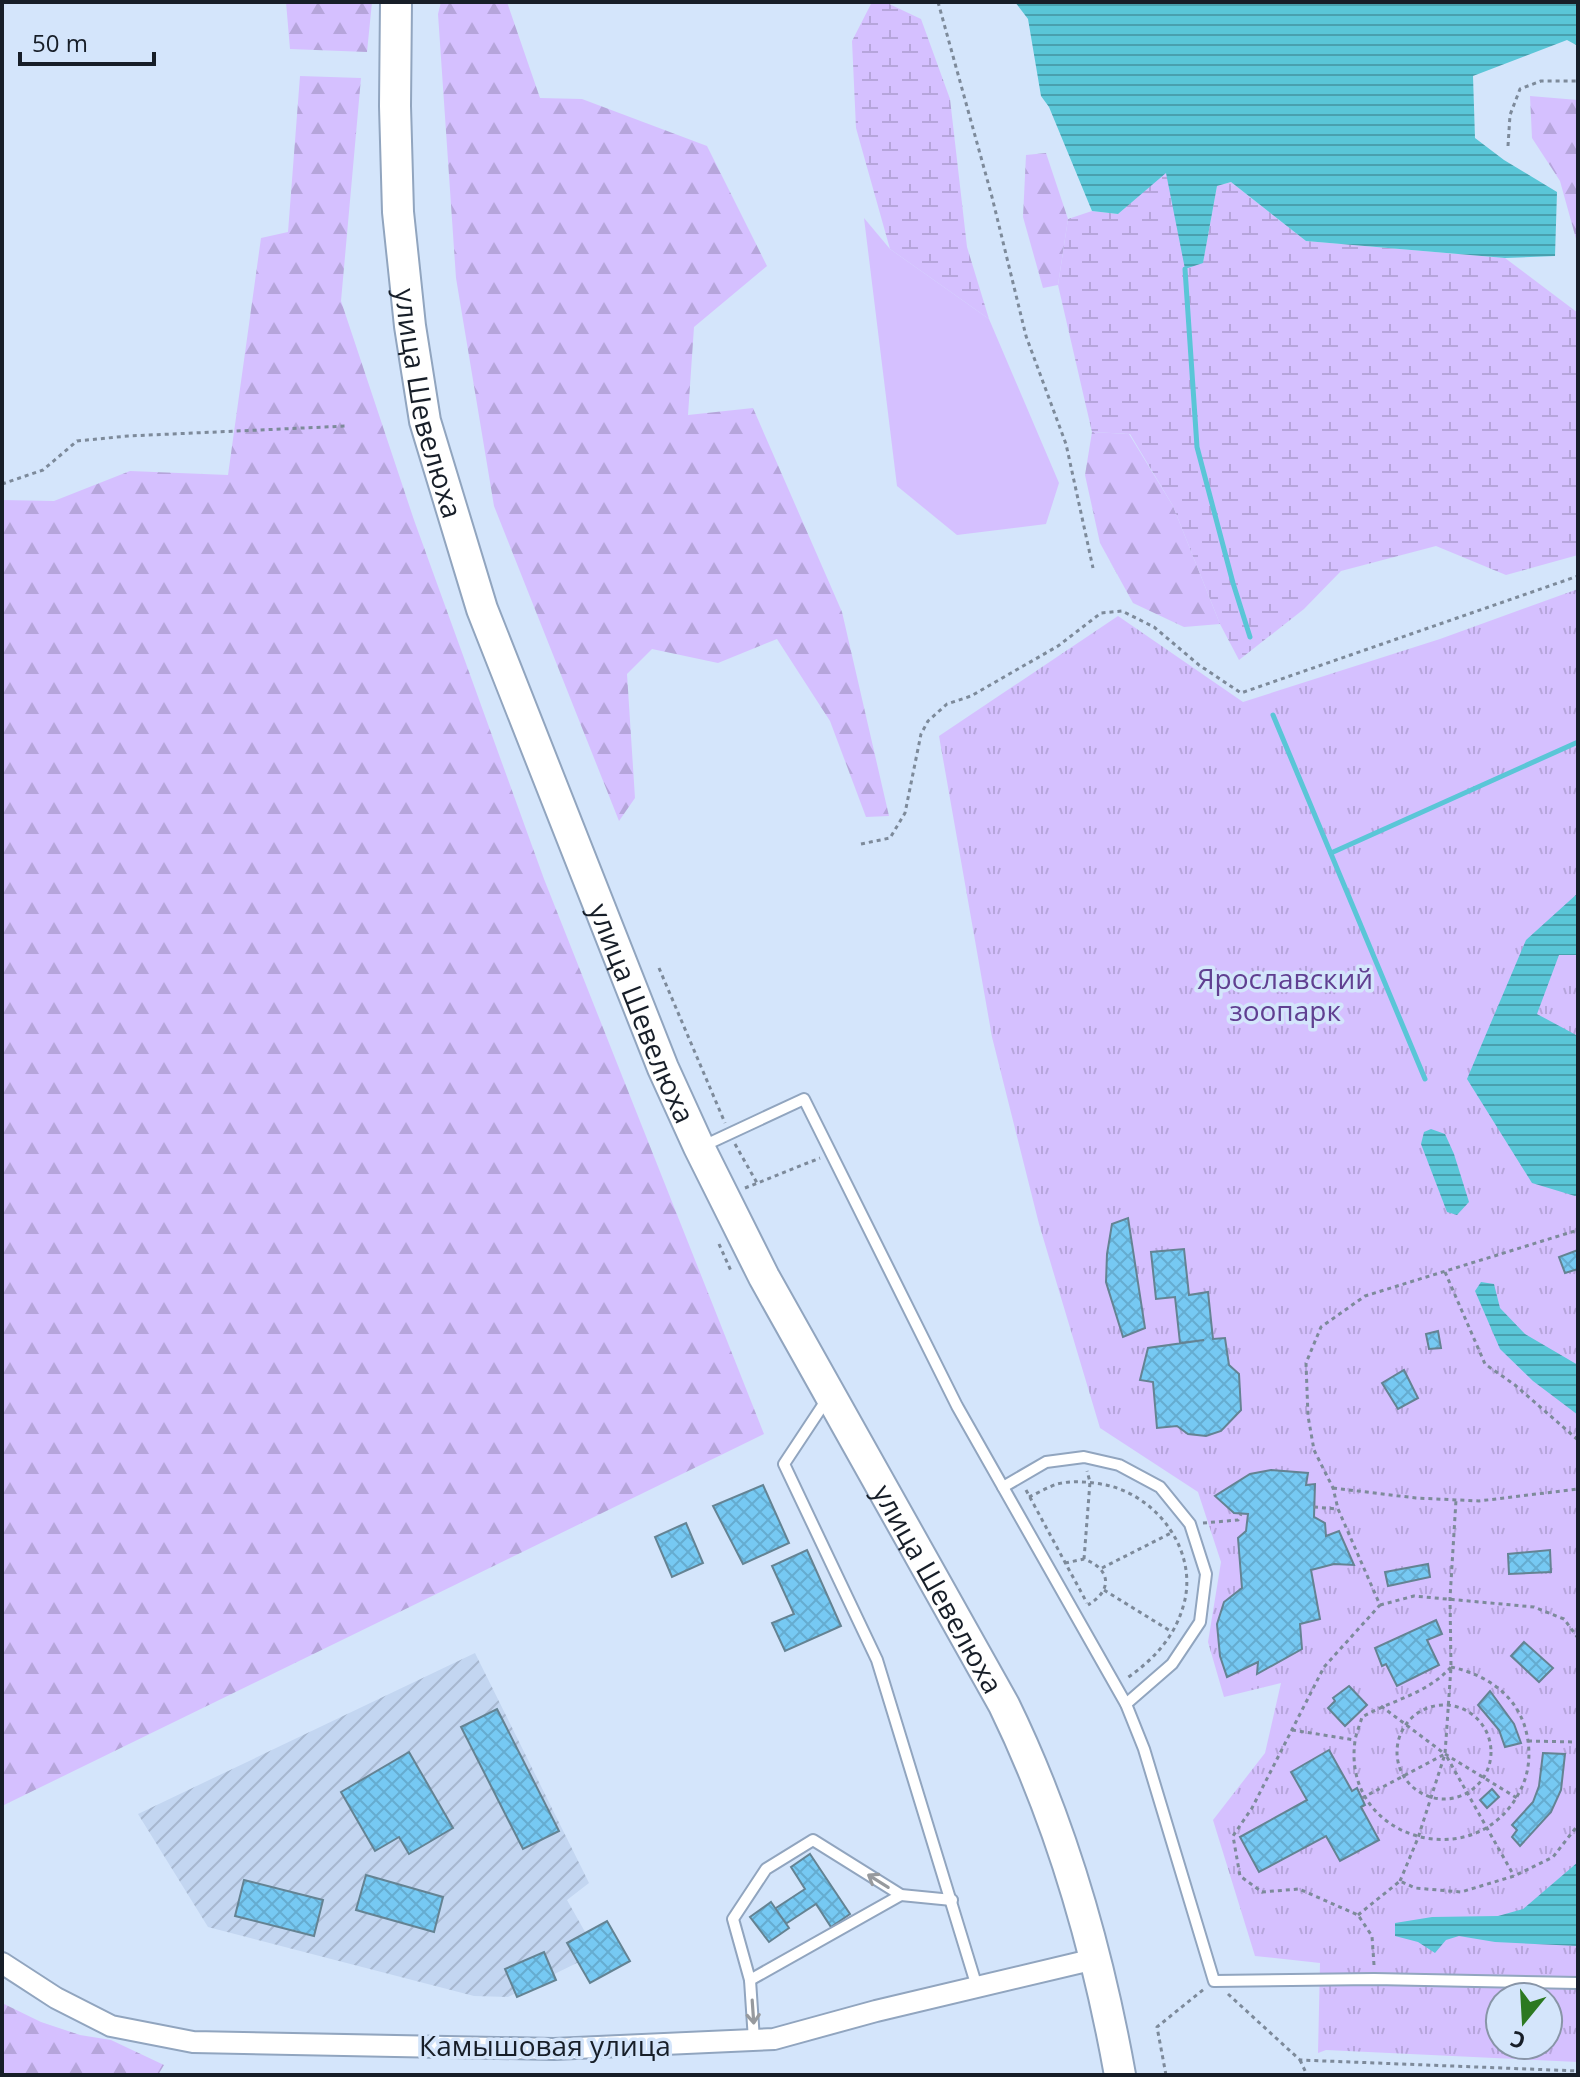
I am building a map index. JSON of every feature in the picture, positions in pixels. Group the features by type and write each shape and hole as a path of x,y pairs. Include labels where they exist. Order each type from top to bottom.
{"main road":[{"name":"улица Шевелюха","path":"396,2 398,212 410,326 425,421 482,609 663,1068 699,1147 764,1277 1004,1705 1032,1762 1053,1817 1095,1959 1120,2075"}],"street":[{"name":"Камышовая улица","path":"2,1963 56,1998 111,2026 193,2042 554,2049 774,2039 876,2011 1095,1959"}],"lane":[{"path":"699,1147 804,1099 957,1406 1126,1704 1144,1749 1214,1981 1374,1979 1578,1983"},
{"path":"831,1394 784,1464 877,1660 977,1987"},
{"path":"1003,1487 1046,1462 1084,1457 1119,1465 1160,1487 1190,1524 1206,1574 1200,1622 1172,1664 1126,1704"},
{"path":"755,2041 750,1980 733,1919 766,1869 813,1840 901,1895 952,1900"},
{"path":"750,1980 901,1895"}],"path":[{"path":"938,2 992,197 1026,336 1066,444 1093,568"},
{"path":"1508,146 1510,115 1520,89 1541,81 1578,81"},
{"path":"2,484 43,470 77,441 347,426"},
{"path":"861,844 890,838 905,813 921,734 928,721 947,704 971,696 1058,646 1101,613 1122,611 1154,627 1199,665 1241,693 1578,576"},
{"path":"659,968 729,1134 757,1183"},
{"path":"1380,1605 1338,1509 1333,1488 1314,1450 1308,1416 1306,1363 1321,1327 1365,1296 1578,1230"},
{"path":"1444,1271 1485,1364 1515,1385 1578,1440"},
{"path":"1084,1457 1090,1482 1084,1559"},
{"path":"1018,1477 1029,1497 1065,1563 1088,1605 1098,1599 1106,1580 1102,1568 1084,1559 1065,1563"},
{"path":"1029,1497 1058,1484 1090,1482 1122,1488 1154,1507 1174,1532 1186,1571 1184,1604 1173,1632 1151,1662 1127,1678 1136,1695"},
{"path":"1333,1488 1479,1501 1578,1489"},
{"path":"1358,1915 1400,1881 1418,1838 1445,1754 1456,1500"},
{"path":"1314,1507 1338,1509"},
{"path":"1102,1568 1190,1524 1238,1520 1241,1514"},
{"path":"1104,1590 1188,1641"},
{"path":"1374,1979 1372,1936 1358,1915 1299,1889 1262,1892 1240,1876 1233,1836 1252,1808 1324,1667 1380,1605 1414,1596 1534,1607 1564,1619 1578,1638"},
{"path":"1451,1667 1485,1678 1514,1705 1528,1741 1529,1762 1517,1798 1502,1817 1488,1828 1464,1838 1439,1841 1418,1838 1395,1828 1364,1798 1356,1769 1355,1740 1362,1717 1381,1706 1418,1693 1440,1679 1451,1667"},
{"path":"1449,1705 1473,1714 1483,1724 1492,1751 1490,1765 1484,1778 1468,1793 1454,1798 1432,1798 1411,1786 1404,1776 1397,1750 1399,1736 1417,1713 1431,1707 1449,1705"},
{"path":"1381,1706 1445,1754 1517,1798"},
{"path":"1292,1730 1355,1740"},
{"path":"1528,1741 1578,1742"},
{"path":"1364,1798 1445,1754"},
{"path":"1445,1754 1514,1876"},
{"path":"1400,1881 1415,1888 1461,1892 1514,1876 1553,1857 1578,1825"},
{"path":"1166,2075 1157,2027 1214,1981 1300,2060 1306,2074"},
{"path":"1300,2060 1578,2071"}],"shaded area":[{"path":"475,1653 589,1883 567,1900 597,1953 508,1997 474,1996 208,1927 138,1814"}],"green space":[{"path":"286,2 372,2 367,52 290,49"},
{"path":"441,2 507,2 540,98 582,99 707,146 767,266 694,327 688,415 753,408 842,612 889,816 866,817 830,721 777,639 718,663 652,649 627,674 635,798 619,821 494,506 456,278 438,14"},
{"path":"872,2 885,2 921,19 950,99 967,247 989,319 890,249 856,128 852,41"},
{"path":"300,76 361,78 341,301 414,520 544,879 764,1434 2,1806 2,500 54,501 130,471 228,475 261,238 288,232"},
{"path":"1530,96 1578,100 1578,246 1560,181 1532,138"},
{"path":"1046,153 1068,219 1058,285 1043,288 1023,217 1026,155"},
{"path":"1166,172 1203,262 1217,186 1231,182 1306,241 1505,258 1578,313 1578,555 1506,575 1436,546 1341,571 1304,609 1239,660 1220,624 1173,506 1130,434 1092,432 1058,285 1068,219 1092,211 1118,214"},
{"path":"864,218 890,249 989,319 1059,483 1046,524 957,535 897,486"},
{"path":"1092,432 1129,434 1173,506 1220,624 1184,627 1133,603 1100,543 1085,475"},
{"name":"Ярославский зоопарк","path":"1578,589 1578,2062 1557,2061 1564,2061 1564,1981 1484,1981 1484,2058 1326,2050 1318,2053 1320,1963 1255,1956 1213,1820 1265,1753 1281,1683 1224,1697 1208,1642 1221,1562 1198,1492 1100,1428 1039,1224 992,1037 939,736 1118,616 1243,702 1440,639"},
{"path":"2,2003 41,2022 80,2035 111,2040 164,2065 158,2075 2,2075"}],"water":[{"path":"1015,2 1578,2 1578,46 1567,40 1473,76 1475,138 1504,160 1557,192 1555,256 1505,258 1306,241 1231,182 1217,186 1203,263 1185,269 1166,173 1118,214 1092,211 1049,107 1041,96 1028,19"},
{"path":"1578,893 1578,955 1559,955 1537,1014 1578,1036 1578,1195 1575,1196 1532,1183 1467,1079 1526,940"},
{"path":"1431,1129 1445,1134 1469,1202 1457,1215 1447,1212 1421,1144 1424,1132"},
{"path":"1481,1282 1494,1284 1500,1308 1525,1334 1578,1365 1578,1415 1533,1381 1500,1349 1475,1291"},
{"path":"1578,1862 1578,1946 1495,1942 1459,1936 1446,1940 1435,1953 1418,1942 1395,1936 1395,1923 1432,1917 1498,1916 1523,1909"}],"building":[{"path":"1128,1218 1145,1328 1123,1337 1106,1282 1107,1254 1112,1224"},
{"path":"1184,1249 1189,1295 1208,1292 1213,1339 1225,1338 1229,1365 1239,1374 1241,1410 1221,1431 1206,1436 1188,1434 1177,1426 1157,1428 1153,1382 1140,1380 1148,1348 1204,1340 1180,1343 1175,1297 1156,1299 1151,1252"},
{"path":"1578,1250 1578,1269 1565,1273 1559,1257"},
{"path":"1438,1331 1441,1348 1429,1349 1426,1334"},
{"path":"1404,1370 1418,1398 1398,1409 1382,1383"},
{"path":"1271,1470 1308,1473 1306,1485 1315,1484 1314,1517 1325,1523 1326,1536 1339,1531 1354,1565 1334,1564 1311,1570 1320,1619 1300,1624 1302,1649 1257,1674 1258,1662 1227,1677 1220,1656 1217,1624 1224,1602 1242,1588 1238,1538 1246,1531 1248,1514 1234,1513 1215,1496 1250,1474"},
{"path":"763,1485 789,1543 743,1564 713,1506"},
{"path":"686,1523 703,1563 672,1577 655,1537"},
{"path":"807,1550 841,1626 785,1651 772,1623 794,1614 772,1566"},
{"path":"1550,1550 1551,1572 1509,1574 1508,1554"},
{"path":"1428,1564 1430,1577 1388,1586 1385,1572"},
{"path":"1436,1620 1442,1634 1427,1640 1439,1665 1397,1686 1386,1664 1382,1666 1375,1648"},
{"path":"1524,1642 1553,1668 1539,1682 1511,1656"},
{"path":"1349,1686 1367,1705 1345,1726 1328,1708 1335,1701 1333,1698"},
{"path":"1490,1691 1514,1724 1521,1743 1505,1747 1499,1730 1478,1705"},
{"path":"497,1709 559,1831 523,1849 461,1727"},
{"path":"1329,1750 1352,1791 1357,1788 1365,1805 1361,1807 1379,1840 1340,1861 1326,1836 1259,1872 1240,1837 1307,1800 1291,1772"},
{"path":"409,1752 453,1828 409,1854 399,1837 375,1851 341,1792"},
{"path":"1543,1753 1565,1754 1561,1790 1551,1812 1520,1846 1512,1837 1517,1830 1512,1825 1533,1802 1539,1786"},
{"path":"1492,1789 1499,1797 1487,1808 1480,1800"},
{"path":"810,1854 850,1914 831,1927 816,1904 784,1925 773,1910 805,1889 791,1867"},
{"path":"366,1875 443,1897 434,1932 356,1910"},
{"path":"244,1880 323,1900 314,1936 235,1916"},
{"path":"771,1902 789,1928 769,1942 750,1917"},
{"path":"607,1921 630,1961 590,1983 567,1943"},
{"path":"544,1952 556,1980 517,1997 505,1969"}],"waterway":[{"path":"1185,269 1197,447 1250,637"},
{"path":"1273,715 1425,1079"},
{"path":"1331,853 1578,742"}]}
